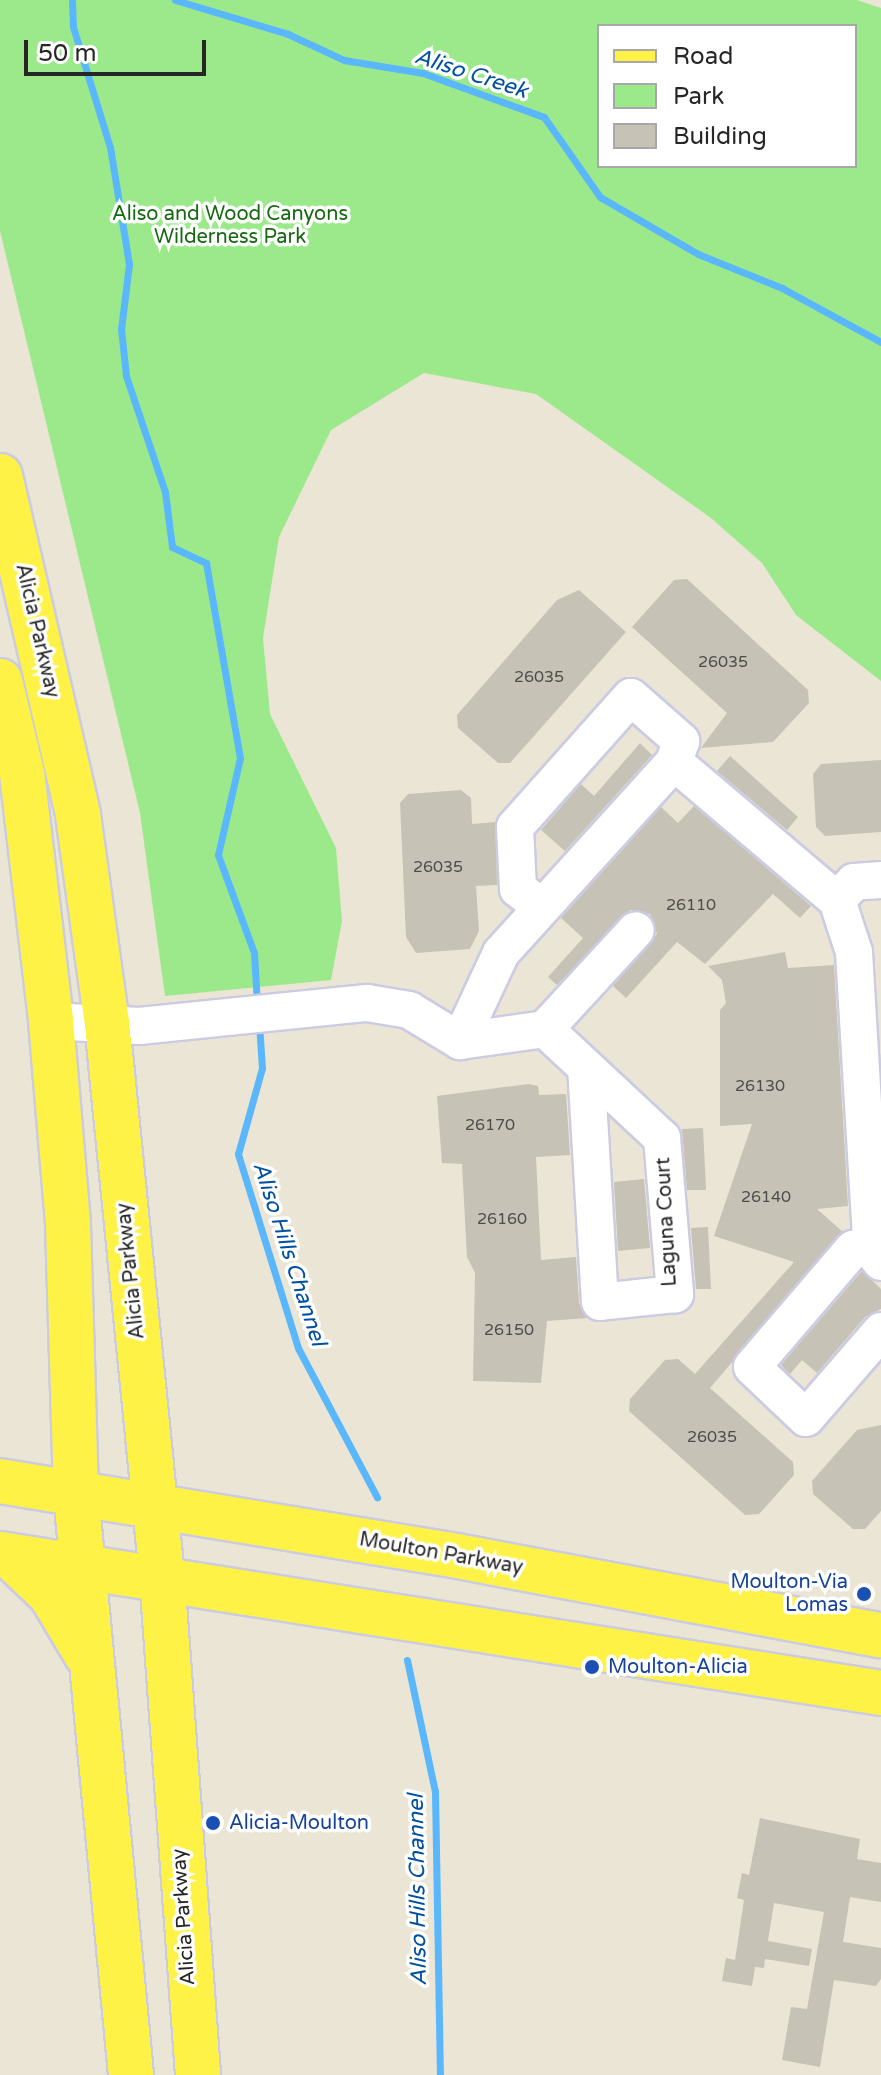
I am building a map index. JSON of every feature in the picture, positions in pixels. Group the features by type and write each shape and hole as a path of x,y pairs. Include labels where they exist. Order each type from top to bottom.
{"main road":[{"name":"Alicia Parkway","path":"0,476 78,815 107,1023 152,1504 162,1576 198,2075"},
{"path":"0,681 22,773 51,1021 68,1224 76,1495 131,2075"},
{"name":"Moulton Parkway","path":"0,1481 76,1495 152,1504 881,1635"},
{"path":"5,1555 162,1576 881,1693"},
{"path":"5,1555 63,1610 95,1674"}],"street":[{"path":"460,1041 501,953 540,906 674,762 681,741 631,697 515,827 518,889 540,906"},
{"path":"674,762 837,900 867,951 876,1254 853,1249 752,1367 806,1418 881,1331"},
{"path":"837,900 854,882 881,880"},
{"path":"51,1021 201,1020 360,1004 409,1010 460,1041 545,1029 636,930"},
{"name":"Laguna Court","path":"545,1029 662,1138 675,1294 600,1302 586,1069"}],"green space":[{"name":"Aliso and Wood Canyons Wilderness Park","path":"0,0 857,0 881,8 881,681 796,615 762,563 711,518 536,394 424,373 331,430 279,537 263,638 270,714 336,848 342,921 331,980 165,996 140,813 0,231"}],"building":[{"path":"687,579 808,690 809,703 773,742 701,748 727,713 632,627 674,580"},
{"path":"579,590 626,632 510,763 498,763 458,728 457,715 557,600"},
{"path":"640,743 652,755 565,851 541,830 581,784 594,796"},
{"path":"730,756 798,817 787,830 717,771"},
{"path":"881,760 881,832 825,836 816,827 813,774 821,764"},
{"path":"461,790 471,798 472,824 496,822 497,885 476,886 479,931 470,949 416,953 406,937 400,803 408,794"},
{"path":"694,806 811,906 800,918 773,894 705,964 677,942 626,998 613,986 657,934 650,914 630,910 557,985 548,977 583,938 561,918 661,807 678,823"},
{"path":"785,952 788,968 834,965 848,1206 817,1209 843,1232 710,1388 793,1462 794,1475 759,1514 745,1515 629,1411 630,1399 665,1360 678,1359 695,1374 794,1262 714,1236 752,1124 720,1126 720,1010 726,1003 722,980 708,966"},
{"path":"528,1084 538,1086 539,1095 566,1094 570,1155 536,1157 541,1260 576,1257 579,1303 587,1318 547,1321 541,1383 473,1381 475,1273 467,1257 462,1164 442,1163 437,1096"},
{"path":"703,1128 706,1190 687,1190 682,1129"},
{"path":"644,1179 650,1248 618,1251 614,1182"},
{"path":"708,1227 711,1289 696,1289 691,1228"},
{"path":"862,1271 881,1289 881,1309 865,1317 817,1373 802,1360 790,1374 781,1365"},
{"path":"881,1425 881,1511 865,1529 853,1529 813,1494 812,1481 857,1430"},
{"path":"760,1818 860,1839 857,1859 881,1863 881,1902 850,1897 843,1942 881,1948 881,1979 876,1986 834,1980 820,2067 782,2060 791,2007 807,2009 824,1912 774,1903 768,1941 812,1949 809,1966 765,1959 764,1968 755,1967 752,1986 722,1981 726,1958 735,1960 744,1900 737,1898 742,1873 749,1875"}],"waterway":[{"name":"Aliso Hills Channel","path":"72,0 73,27 110,147 129,264 121,329 126,376 165,492 172,547 206,563 240,758 218,855 254,953 257,1003"},
{"name":"Aliso Creek","path":"175,0 288,34 344,60 423,73 544,117 600,197 698,254 782,288 881,342"},
{"name":"Aliso Hills Channel","path":"259,1023 262,1068 238,1154 298,1348 377,1497"},
{"name":"Aliso Hills Channel","path":"407,1660 435,1792 440,2075"}],"place":[{"name":"Moulton-Via Lomas","path":"864,1594"},
{"name":"Moulton-Alicia","path":"592,1667"},
{"name":"Alicia-Moulton","path":"213,1823"}]}
